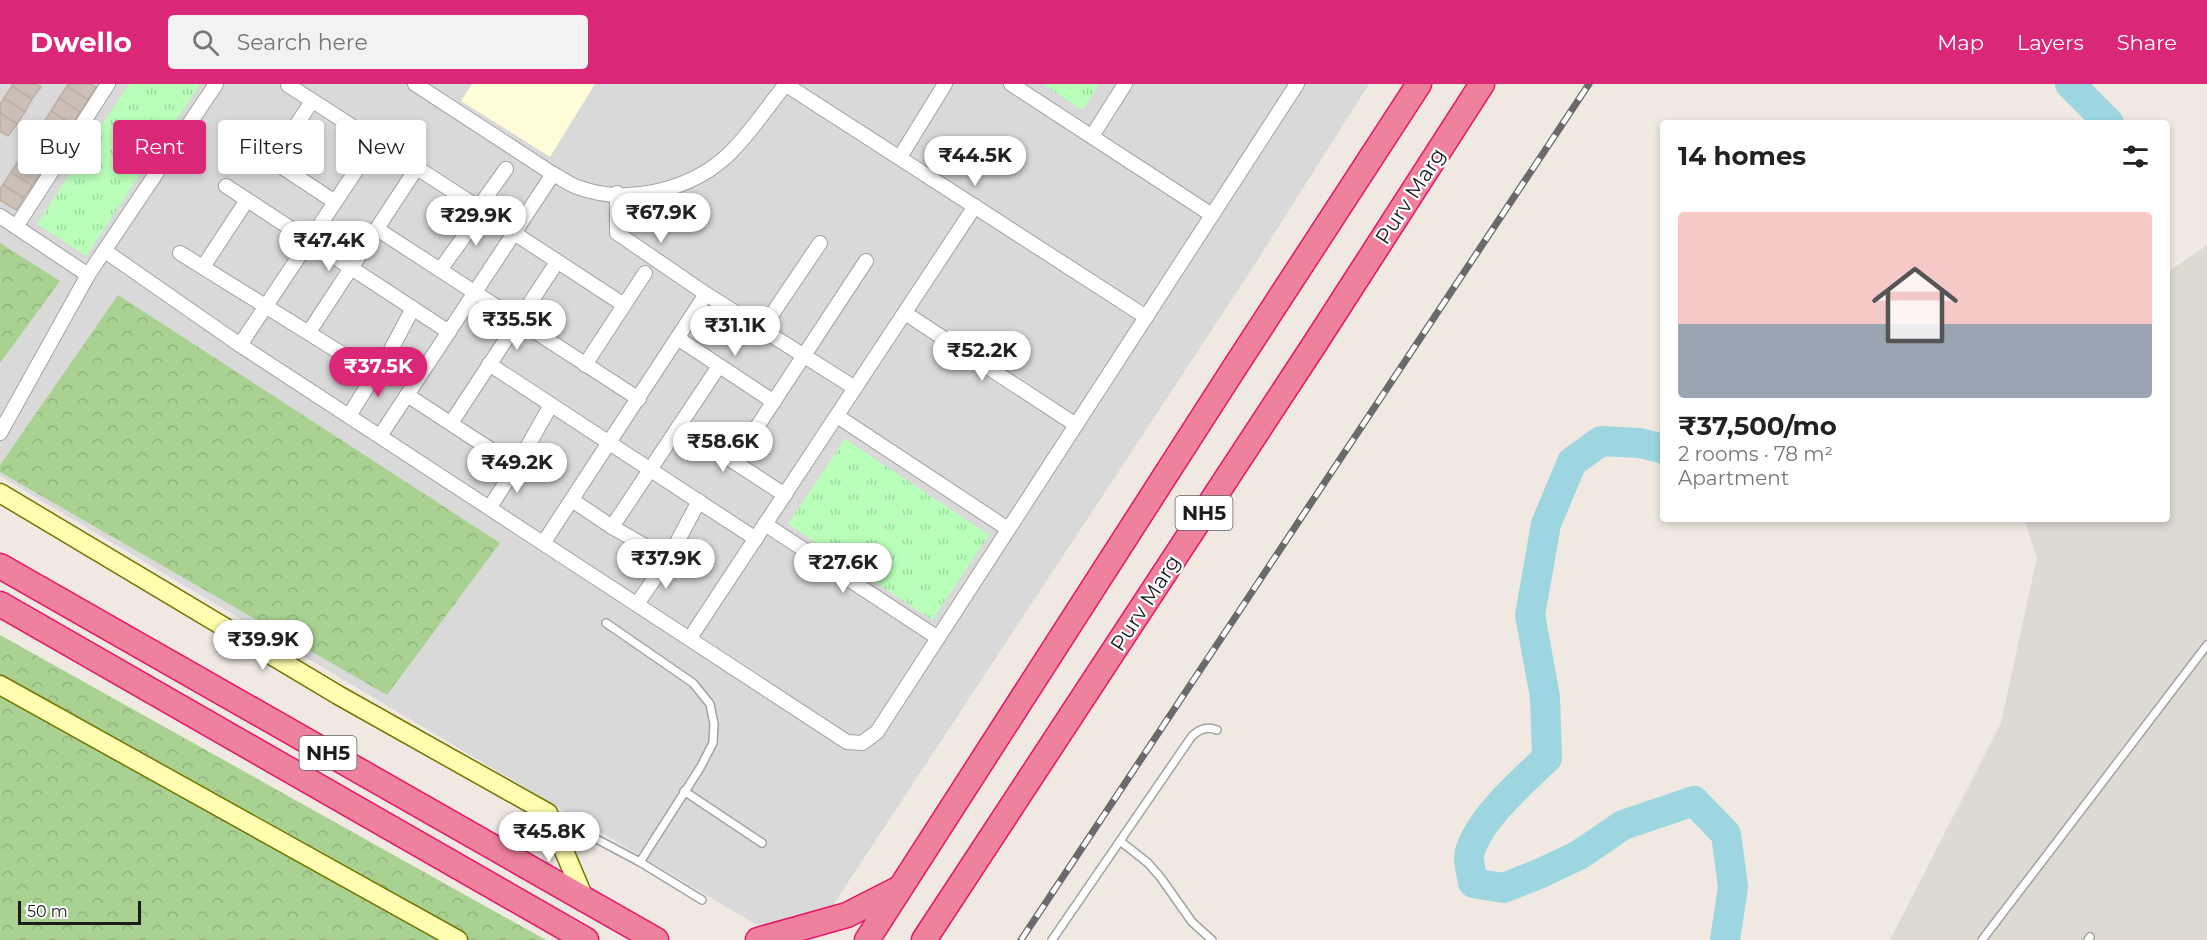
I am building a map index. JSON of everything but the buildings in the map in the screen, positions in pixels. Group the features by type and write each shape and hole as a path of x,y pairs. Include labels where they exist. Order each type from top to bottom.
{"highway":[{"name":"NH5","path":"867,940 1419,84"},
{"name":"Purv Marg","path":"924,940 1316,342 1482,84"},
{"name":"NH5","path":"0,566 650,936"},
{"name":"NH5","path":"0,604 580,939"},
{"path":"758,940 847,915 899,888"},
{"path":"650,936 669,940"}],"street":[{"path":"16,226 108,84"},
{"path":"0,433 88,276 216,84"},
{"path":"415,84 553,174 576,186 596,192 636,194 658,192 690,180 708,170 731,152 786,84 1146,317"},
{"path":"900,157 945,84"},
{"path":"1011,84 1212,215"},
{"path":"1092,136 1125,84"},
{"path":"105,251 240,345 848,742 862,743 877,732 1297,84"},
{"path":"288,85 341,120"},
{"path":"300,120 312,101"},
{"path":"476,211 506,169"},
{"path":"293,174 335,202"},
{"path":"240,345 354,174"},
{"path":"309,332 413,174"},
{"path":"424,174 473,204 476,211 476,220 440,270"},
{"path":"380,436 553,174"},
{"path":"226,186 449,332"},
{"path":"617,193 616,233 706,294 855,388"},
{"path":"203,267 247,200"},
{"path":"690,638 975,206"},
{"path":"0,216 88,276"},
{"path":"377,229 639,399"},
{"path":"514,233 624,305"},
{"path":"762,329 820,243"},
{"path":"180,253 360,365 368,367 381,364"},
{"path":"451,423 557,261"},
{"path":"734,462 866,261"},
{"path":"585,365 645,273"},
{"path":"544,542 679,339 706,294"},
{"path":"349,416 386,359 413,308"},
{"path":"905,313 1076,425"},
{"path":"679,339 774,402"},
{"path":"489,364 756,538"},
{"path":"612,527 719,366"},
{"path":"407,395 518,465"},
{"path":"490,507 518,465 551,405"},
{"path":"837,416 1008,529"},
{"path":"679,426 785,495"},
{"path":"0,493 338,695 548,813 584,898"},
{"path":"572,500 612,527 668,559"},
{"path":"637,604 668,559 699,501"},
{"path":"765,524 938,638"},
{"path":"0,685 458,940"}],"lane":[{"path":"606,623 693,683 710,704 714,724 713,743 700,768 640,862"},
{"path":"1982,940 2207,645"},
{"path":"1052,940 1192,736 1204,728 1217,730"},
{"path":"684,791 762,843"},
{"path":"548,813 640,862 702,900"},
{"path":"1120,841 1148,863 1192,922 1212,940"}],"shaded area":[{"path":"0,84 1369,84 1248,275 810,940 782,940 0,476"},
{"path":"472,84 595,84 550,157 461,101"},
{"path":"2207,245 2207,940 1890,940 2001,723 2037,557 2025,522 2170,522 2170,271"}],"green space":[{"path":"129,84 200,84 176,120 113,120 113,174 140,174 86,256 37,224 70,174 101,174 101,127"},
{"path":"1043,84 1099,84 1082,110"},
{"path":"0,243 60,281 0,363"},
{"path":"118,295 500,543 387,695 0,472 0,465"},
{"path":"845,439 989,535 932,620 788,524"},
{"path":"0,635 546,940 0,940"}],"waterway":[{"path":"2070,84 2106,120"},
{"path":"1660,448 1640,443 1601,441 1572,462 1546,524 1530,615 1545,697 1547,758 1503,801 1483,826 1475,838 1469,854 1469,862 1473,883 1503,888 1579,855 1623,825 1694,801 1726,834 1733,887 1725,940"}],"railway":[{"path":"1021,940 1589,84"}]}
